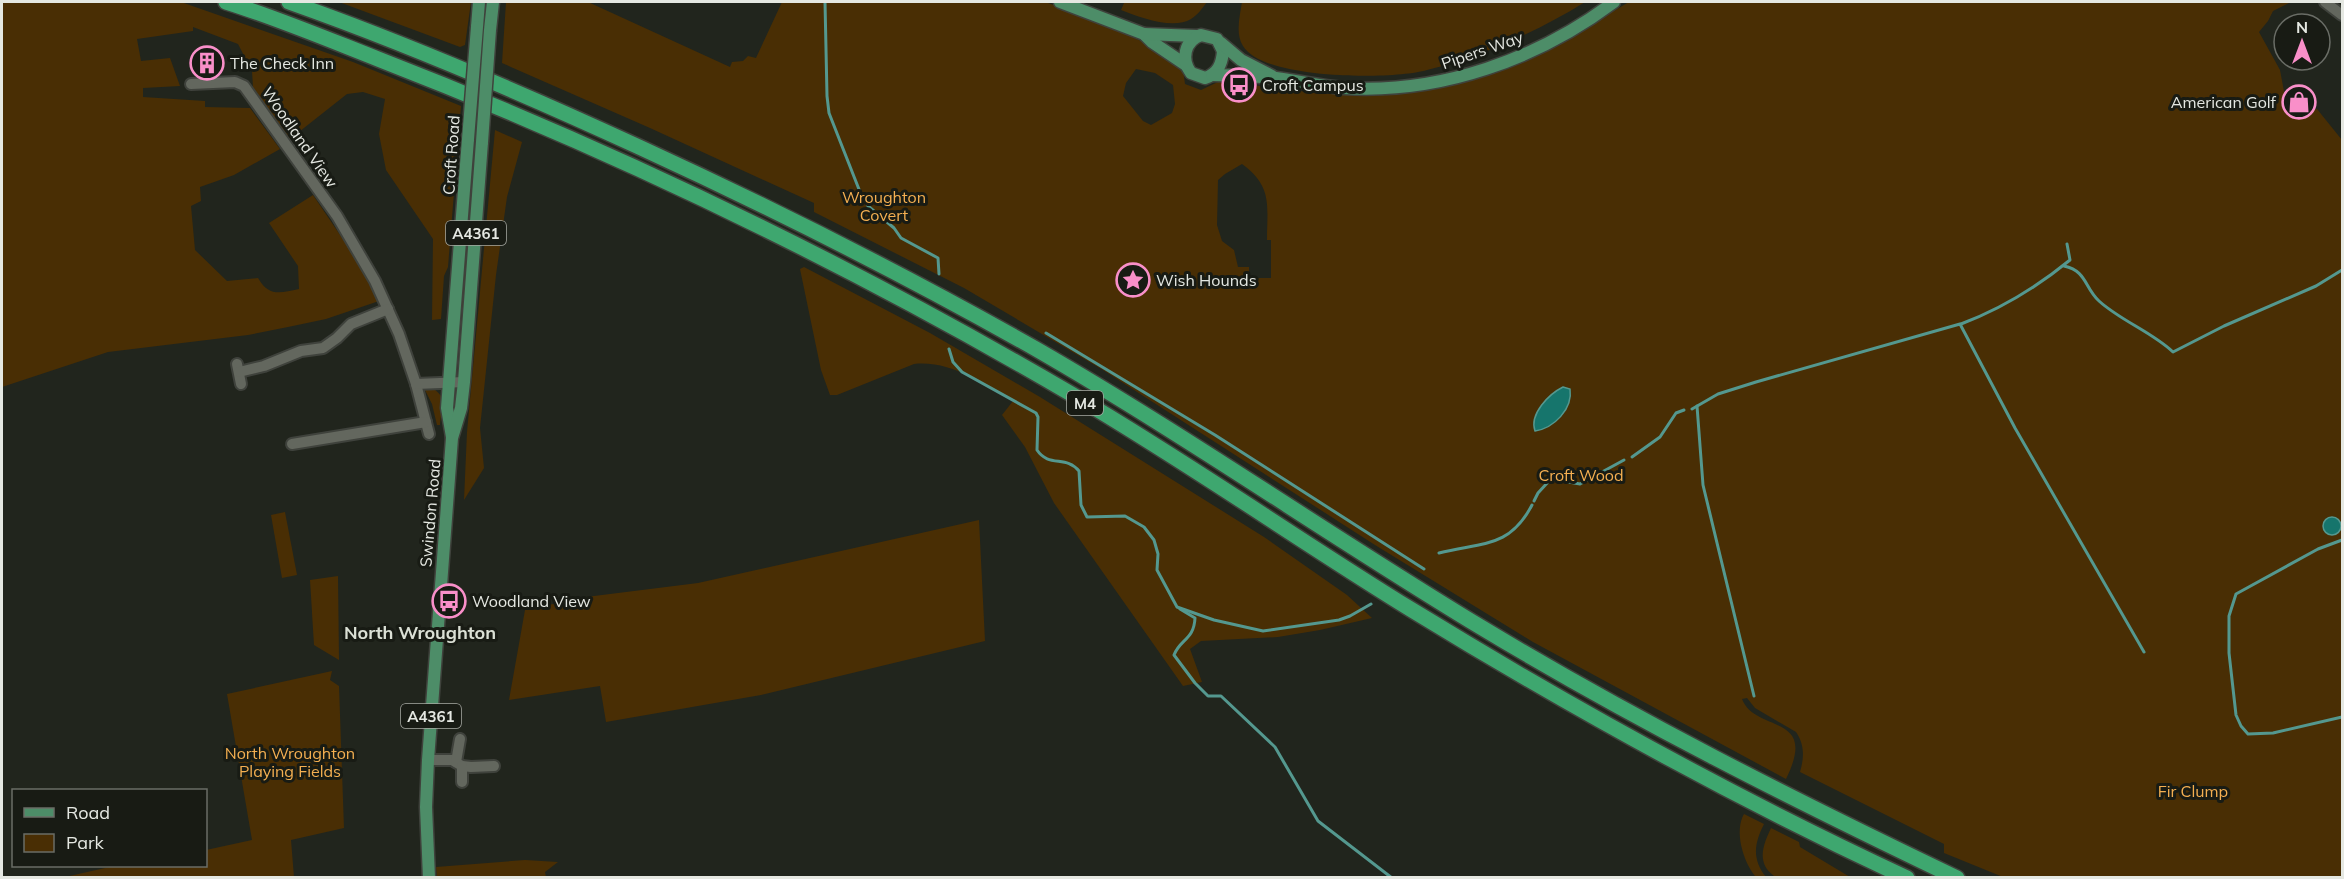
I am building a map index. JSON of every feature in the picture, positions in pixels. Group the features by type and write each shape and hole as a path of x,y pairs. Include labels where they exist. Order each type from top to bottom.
{"highway":[{"name":"M4","path":"226,2 444,84 601,151 747,220 872,284 1106,415 1411,609 1529,680 1709,779 1907,878"},
{"name":"M4","path":"289,2 455,65 570,115 758,201 862,255 1098,385 1257,484 1419,590 1628,712 1814,810 1957,878"}],"main road":[{"name":"Croft Road","path":"448,382 479,2"},
{"name":"Croft Road","path":"465,382 493,2"},
{"path":"1060,2 1144,34 1208,35 1221,43 1224,51 1222,63 1212,75 1205,78 1198,77 1191,73 1186,64 1152,42 1144,34"},
{"name":"Pipers Way","path":"1212,75 1275,78 1326,86 1363,88 1402,87 1449,80 1501,63 1546,44 1614,2"},
{"path":"1186,64 1187,47 1197,36"},
{"name":"Pipers Way","path":"1221,43 1241,60 1275,78"},
{"name":"Swindon Road","path":"448,382 447,408 452,438"},
{"name":"Swindon Road","path":"429,878 426,807 428,760 452,438 461,408 465,382"}],"street":[{"path":"2325,2 2343,15"},
{"name":"Woodland View","path":"191,84 235,82 247,88 337,216 363,259 388,309 417,384 429,434"},
{"path":"241,384 238,368 264,366 301,351 323,348 351,324 388,309"},
{"path":"417,384 465,382"},
{"path":"292,444 426,422"},
{"path":"460,739 459,764 462,782"},
{"path":"428,760 494,766"}],"green space":[{"path":"2,2 181,2 353,62 461,106 448,267 444,276 441,319 432,320 433,239 386,170 379,134 385,99 363,92 347,94 290,139 253,87 252,71 238,44 193,27 193,31 137,39 141,61 170,58 180,86 143,88 143,97 205,101 205,107 250,108 280,149 234,175 200,187 201,201 191,206 195,250 227,281 258,278 271,291 299,289 298,266 269,223 313,195 355,257 379,301 326,319 248,335 108,352 2,387"},
{"path":"339,2 471,2 465,45 460,47"},
{"path":"506,2 588,2 730,67 732,62 743,61 748,56 756,58 782,2 1045,2 1091,18 1154,47 1183,69 1185,84 1201,90 1220,81 1324,94 1428,90 1533,58 1629,2 2291,2 2273,11 2259,32 2272,56 2272,72 2280,72 2288,113 2317,109 2342,140 2342,877 2003,877 1944,853 1944,844 1800,772 1803,752 1796,732 1755,708 1747,698 1742,699 1749,710 1782,727 1790,733 1795,743 1794,758 1786,779 1533,642 1375,545 1103,370 964,288 814,212 814,203 502,63","holes":["1136,69 1155,73 1173,85 1175,104 1172,113 1151,125 1143,121 1123,96 1126,83","1242,164 1252,172 1264,189 1266,198 1267,240 1271,240 1271,278 1249,278 1249,267 1238,267 1234,250 1222,241 1217,225 1218,180"]},
{"path":"1207,2 1194,17 1184,22 1166,23 1121,10 1124,3"},
{"path":"1242,2 1585,2 1528,33 1468,58 1410,73 1359,76 1301,71 1275,66 1255,57 1243,46 1239,36"},
{"path":"495,130 522,142 507,197 496,275 480,428 484,468 464,500 467,432"},
{"path":"474,138 477,138 461,312"},
{"path":"804,267 930,333 1040,397 1264,537 1347,595 1372,618 1278,637 1201,641 1190,649 1202,682 1183,686 1054,503 1025,447 1002,415 1013,401 991,387 954,369 927,364 914,364 837,395 830,395 821,370 800,269"},
{"path":"431,387 441,396 443,404 440,425 437,425 432,404 425,390"},
{"path":"285,512 297,575 282,578 271,515"},
{"path":"979,520 985,641 761,695 606,722 600,686 509,700 525,610 586,597 698,583"},
{"path":"338,576 339,660 314,645 310,580"},
{"name":"North Wroughton Playing Fields","path":"332,671 330,680 339,686 344,828 291,840 294,877 65,877 110,867 207,867 207,850 252,840 227,694"},
{"path":"1744,814 1764,824 1756,851 1758,864 1766,877 1755,876 1741,846 1740,829"},
{"path":"1771,828 1799,842 1800,847 1850,877 1774,876 1768,871 1763,860 1764,847"},
{"path":"525,860 558,862 545,872 546,877 437,877 436,867"}],"water":[{"path":"1563,387 1570,389 1565,410 1555,422 1535,431 1535,418 1538,411 1552,394"},
{"path":"2332,517 2338,520 2341,526 2338,532 2332,535 2326,532 2323,526 2326,520"}],"waterway":[{"path":"825,2 829,113 862,197 868,206 894,228 901,238 938,258 939,274"},
{"path":"1961,324 2004,304 2057,270 2070,260 2067,244"},
{"path":"2064,266 2077,272 2099,301 2117,315 2156,338 2173,352 2224,326 2316,286 2342,270"},
{"path":"1692,409 1718,394 1960,324 2015,428 2144,652"},
{"path":"1046,333 1215,435 1424,569"},
{"path":"949,349 953,362 962,372 1036,413 1038,417 1037,450 1047,459 1069,464 1079,471 1081,505 1087,517 1125,516 1144,527 1154,540 1158,554 1157,570 1177,607 1214,620 1263,631 1339,620 1371,604"},
{"path":"1697,406 1703,485 1754,696"},
{"path":"1632,457 1660,437 1676,413 1684,410"},
{"path":"1534,501 1549,481 1580,484 1624,460"},
{"path":"1439,553 1481,545 1504,537 1514,530 1532,505"},
{"path":"2342,540 2318,549 2236,594 2229,616 2229,653 2236,715 2248,734 2273,733 2342,717"},
{"path":"1180,609 1195,618 1192,631 1174,655 1195,683 1208,696 1221,696 1275,747 1318,821 1392,878"}],"place":[{"name":"The Check Inn","path":"207,63"},
{"name":"Croft Campus","path":"1239,85"},
{"name":"American Golf","path":"2299,102"},
{"name":"Wish Hounds","path":"1133,280"},
{"name":"Woodland View","path":"449,601"}],"district":[{"name":"North Wroughton","path":"420,632"}],"park label":[{"name":"Wroughton Covert","path":"884,206"},
{"name":"Croft Wood","path":"1581,475"},
{"name":"Fir Clump","path":"2193,791"}]}
